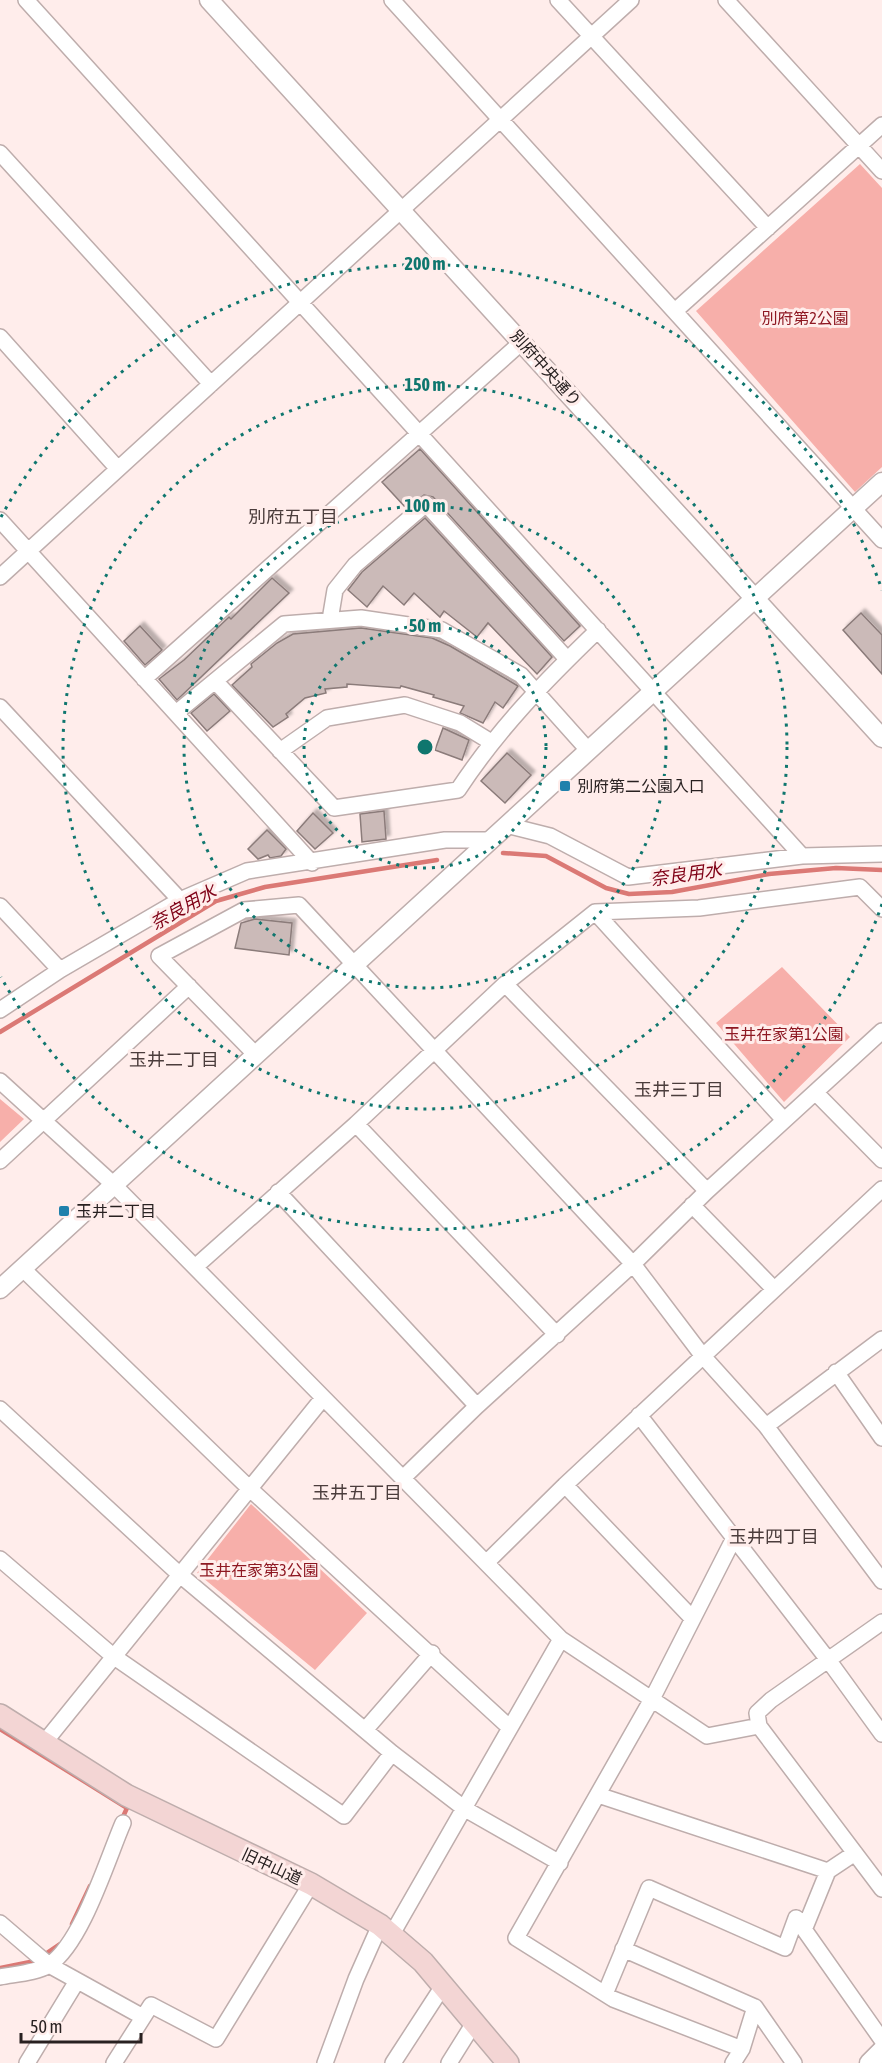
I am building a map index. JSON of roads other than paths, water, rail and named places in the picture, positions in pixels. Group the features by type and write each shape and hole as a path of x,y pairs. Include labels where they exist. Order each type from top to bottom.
{"main road":[{"name":"旧中山道","path":"0,1715 126,1796 171,1820 310,1884 386,1930 423,1962 508,2063"}],"street":[{"path":"26,0 299,304 802,856"},
{"name":"別府中央通り","path":"208,0 400,212 523,341 882,738"},
{"path":"392,0 882,540"},
{"path":"558,0 768,228"},
{"path":"0,577 631,0"},
{"path":"726,0 882,171"},
{"path":"675,311 882,125"},
{"path":"0,153 211,384"},
{"path":"0,338 118,469"},
{"path":"144,679 523,341"},
{"path":"0,1289 354,962 882,482"},
{"path":"330,620 336,590 355,564 426,504 567,659"},
{"path":"0,520 312,863"},
{"path":"176,713 284,624 361,618 442,630 521,675 588,750"},
{"path":"215,681 334,808 458,790 491,742 535,690 598,630"},
{"path":"280,751 327,717 405,705 460,723 491,742"},
{"path":"0,707 180,900"},
{"path":"506,825 550,836 628,877 802,856 882,854"},
{"path":"0,1010 60,970 180,900 247,871 312,863 445,840 490,840"},
{"path":"195,1267 356,1124 505,984 595,912 699,908 860,886 882,909"},
{"path":"255,1054 159,956 244,910 299,905 633,1264 702,1355 766,1426 882,1581"},
{"path":"0,906 60,970"},
{"path":"595,912 784,1120"},
{"path":"505,984 707,1191"},
{"path":"0,1161 189,986"},
{"path":"402,1479 477,1406 633,1264 707,1191 882,1031"},
{"path":"0,1081 113,1184 561,1639 707,1736 759,1726"},
{"path":"816,1093 882,1160"},
{"path":"356,1124 557,1335"},
{"path":"486,1563 564,1485 882,1189"},
{"path":"278,1192 477,1406"},
{"path":"692,1205 774,1290"},
{"path":"22,1268 249,1488 432,1653 510,1728"},
{"path":"766,1426 882,1339"},
{"path":"836,1372 882,1437"},
{"path":"44,1743 322,1398"},
{"path":"0,1409 179,1574 392,1753 465,1809 560,1863"},
{"path":"639,1415 829,1660 882,1734"},
{"path":"564,1485 693,1618"},
{"path":"735,1538 652,1699 516,1938 605,1994 742,2049"},
{"path":"0,1559 113,1656 344,1816 392,1753"},
{"path":"882,1622 771,1700 757,1713 759,1726 882,1889"},
{"path":"325,2063 356,1979 465,1809 561,1639"},
{"path":"365,1730 432,1653"},
{"path":"598,1795 828,1871"},
{"path":"0,1977 49,1965 67,1947 80,1925 123,1823"},
{"path":"796,1918 807,1925 828,1871 855,1853"},
{"path":"114,2063 151,2005 216,2039 310,1884"},
{"path":"605,1994 649,1888 785,1948 796,1918"},
{"path":"796,1918 882,2040"},
{"path":"0,1923 49,1965 143,2017"},
{"path":"623,1949 755,2007 794,2063"},
{"path":"27,2063 77,1981"},
{"path":"393,2063 443,1986"},
{"path":"733,2063 742,2049 755,2007"},
{"path":"449,2063 474,2023"},
{"path":"869,2063 882,2050"}],"waterway":[{"name":"奈良用水","path":"503,853 546,856 606,888 629,894 672,892 769,874 836,868 882,870"},
{"name":"奈良用水","path":"0,1032 216,901 265,887 437,860"},
{"path":"0,1729 127,1808 121,1821"},
{"path":"72,1924 90,1886"},
{"path":"0,1968 35,1961 60,1944"}],"place":[{"name":"別府第二公園入口","path":"565,786"},
{"name":"玉井二丁目","path":"64,1211"}],"district":[{"name":"別府五丁目","path":"293,516"},
{"name":"玉井二丁目","path":"174,1059"},
{"name":"玉井三丁目","path":"679,1089"},
{"name":"玉井五丁目","path":"357,1492"},
{"name":"玉井四丁目","path":"774,1536"}],"park label":[{"name":"別府第2公園","path":"805,318"},
{"name":"玉井在家第1公園","path":"784,1034"},
{"name":"玉井在家第3公園","path":"259,1570"}]}
